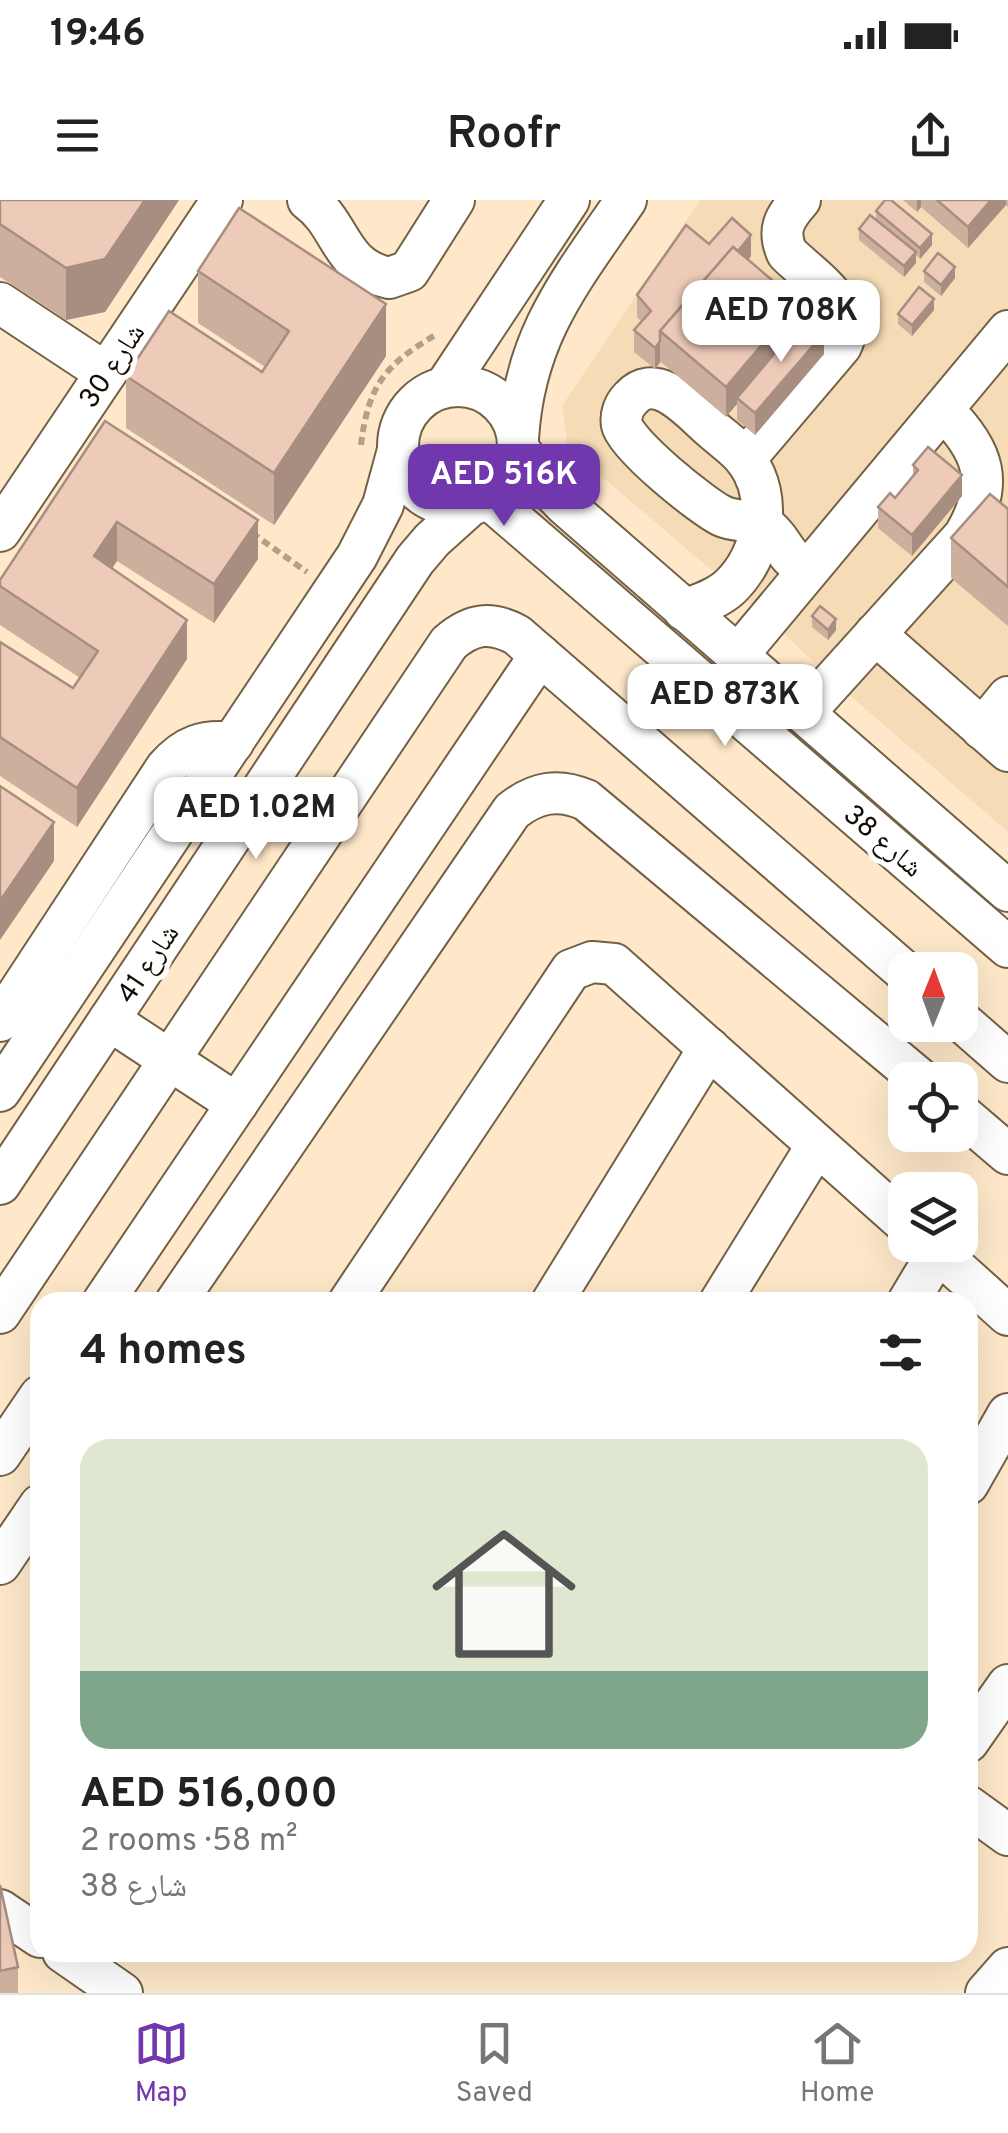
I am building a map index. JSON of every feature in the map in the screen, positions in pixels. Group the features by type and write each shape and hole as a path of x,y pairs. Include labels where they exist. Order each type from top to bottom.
{"street":[{"name":"شارع 30","path":"0,531 222,200"},
{"path":"327,207 338,241 351,258 382,276 396,277 413,265 454,200"},
{"path":"445,387 569,200"},
{"path":"518,444 514,424 493,397 462,386 429,393 405,417 398,450 410,483 422,494 455,506 480,501 510,477 518,444 524,384 541,331 626,200"},
{"path":"745,458 842,346 848,333 848,319 841,306 787,253 783,244 784,218 800,200"},
{"path":"0,303 106,374"},
{"path":"737,656 1008,331"},
{"path":"684,610 730,587 749,562 762,524 756,479 745,458 670,393 652,387 634,393 622,408 622,427 632,443 708,507 727,518 762,524 788,557 808,569"},
{"path":"943,410 973,443 995,478"},
{"path":"804,714 964,536 995,478 1008,435"},
{"name":"شارع 38","path":"518,444 552,492 1008,891"},
{"name":"شارع 41","path":"0,1091 371,531 383,505 398,450"},
{"name":"شارع 38","path":"480,501 1008,947"},
{"name":"شارع 41","path":"0,1184 415,560 451,521 480,501"},
{"path":"0,1312 449,643 464,630 482,624 501,626 517,635 888,957"},
{"path":"875,634 995,740 1008,697"},
{"path":"110,1292 540,655"},
{"path":"0,1021 166,768 178,754 196,744 214,740 233,743"},
{"path":"183,1292 512,811 540,794 572,794 586,800 899,1062"},
{"path":"356,1292 571,970 592,962 614,964 888,1208"},
{"path":"109,1020 237,1104"},
{"path":"978,1036 1008,1062"},
{"path":"558,1292 708,1048"},
{"path":"978,1128 1008,1154"},
{"path":"726,1292 818,1145"},
{"path":"913,1292 928,1262"},
{"path":"949,1262 1008,1315"},
{"path":"0,1455 30,1411"},
{"path":"978,1466 1008,1414"},
{"path":"0,1564 30,1520"},
{"path":"978,1728 1008,1685"},
{"path":"978,1813 1008,1835"},
{"path":"0,1910 30,1930"},
{"path":"77,1962 122,1993"},
{"path":"986,1993 1008,1968"}],"path":[{"path":"248,530 308,573 298,587"}],"shaded area":[{"path":"700,200 1008,200 1008,832 833,681 768,618 568,448 562,406"}],"building":[{"path":"0,200 145,200 105,259 66,268 0,224"},
{"path":"885,200 891,200 932,234 920,248 876,211"},
{"path":"937,200 991,200 968,227"},
{"path":"239,208 386,304 274,473 126,376 169,311 262,372 289,331 198,271"},
{"path":"870,215 916,252 904,266 859,229"},
{"path":"732,218 751,235 738,251 733,247 660,331 655,348 634,330 651,311 637,295 686,225 709,244"},
{"path":"733,247 798,302 726,387 660,331"},
{"path":"938,253 955,267 941,285 924,271"},
{"path":"919,287 934,299 912,325 898,314"},
{"path":"805,317 824,333 755,413 737,398"},
{"path":"105,421 258,520 214,584 117,522 94,556 187,620 77,788 0,737 0,642 73,688 98,651 0,586 0,580"},
{"path":"928,447 962,475 912,535 878,507 890,493 895,498 918,470 913,465"},
{"path":"990,494 1008,509 1008,587 951,538"},
{"path":"820,606 836,619 828,630 812,616"},
{"path":"0,786 54,822 0,901"},
{"path":"0,1885 18,1967 0,1971"}]}
